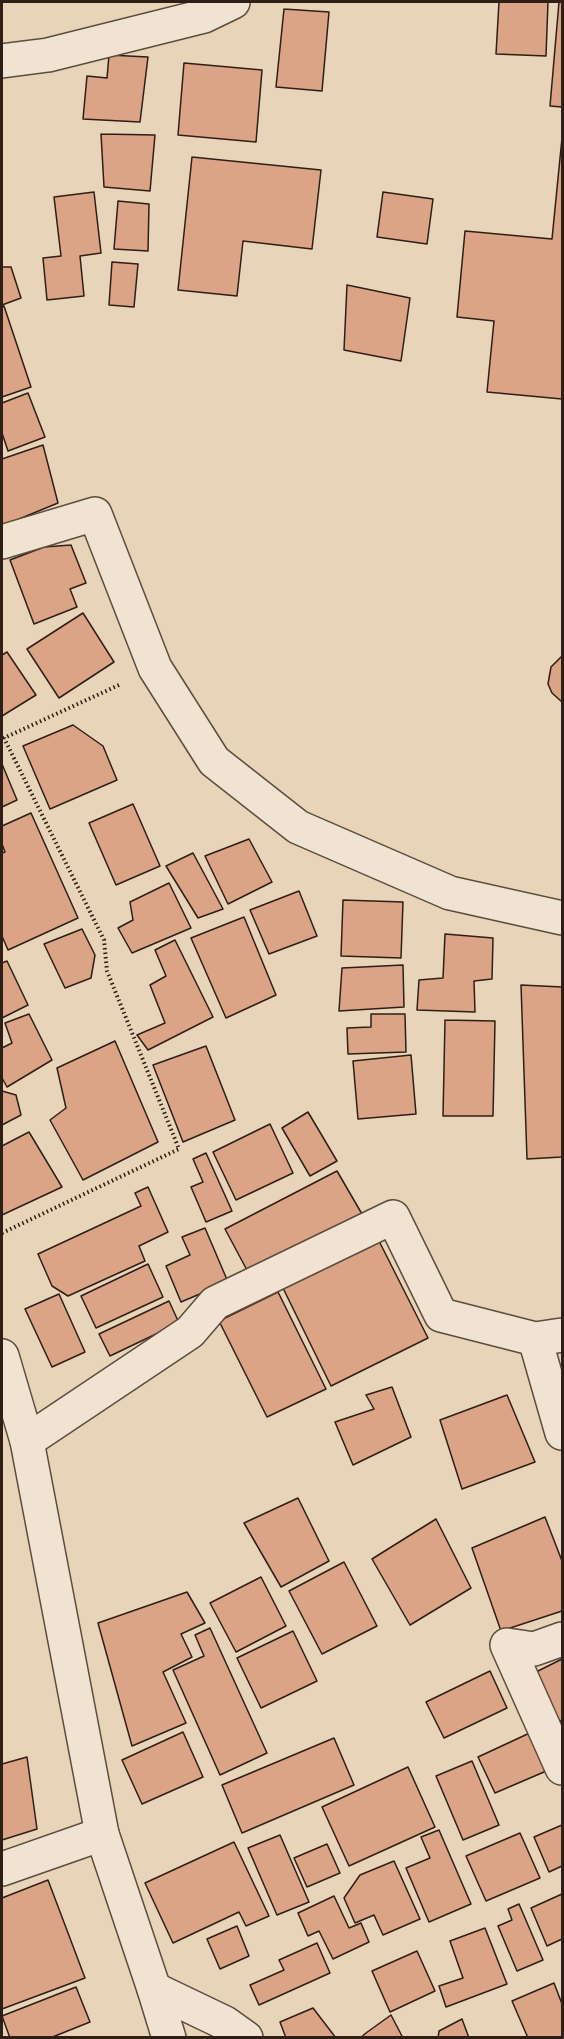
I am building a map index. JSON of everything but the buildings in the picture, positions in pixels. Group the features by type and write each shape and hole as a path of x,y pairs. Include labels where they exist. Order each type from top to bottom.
{"street":[{"path":"2,61 48,55 193,19 233,2"},
{"path":"2,542 95,514 155,668 214,761 298,826 450,893 562,918"},
{"path":"27,1441 190,1332 215,1303 393,1217 441,1315 549,1337 562,1433"},
{"path":"2,1356 27,1441 102,1834 169,2037"},
{"path":"562,1638 534,1649 507,1645 562,1768"},
{"path":"2,1869 102,1834"},
{"path":"154,1989 225,2023 246,2037"}],"path":[{"path":"2,1233 179,1149 107,971 104,940 4,738 155,668"}]}
